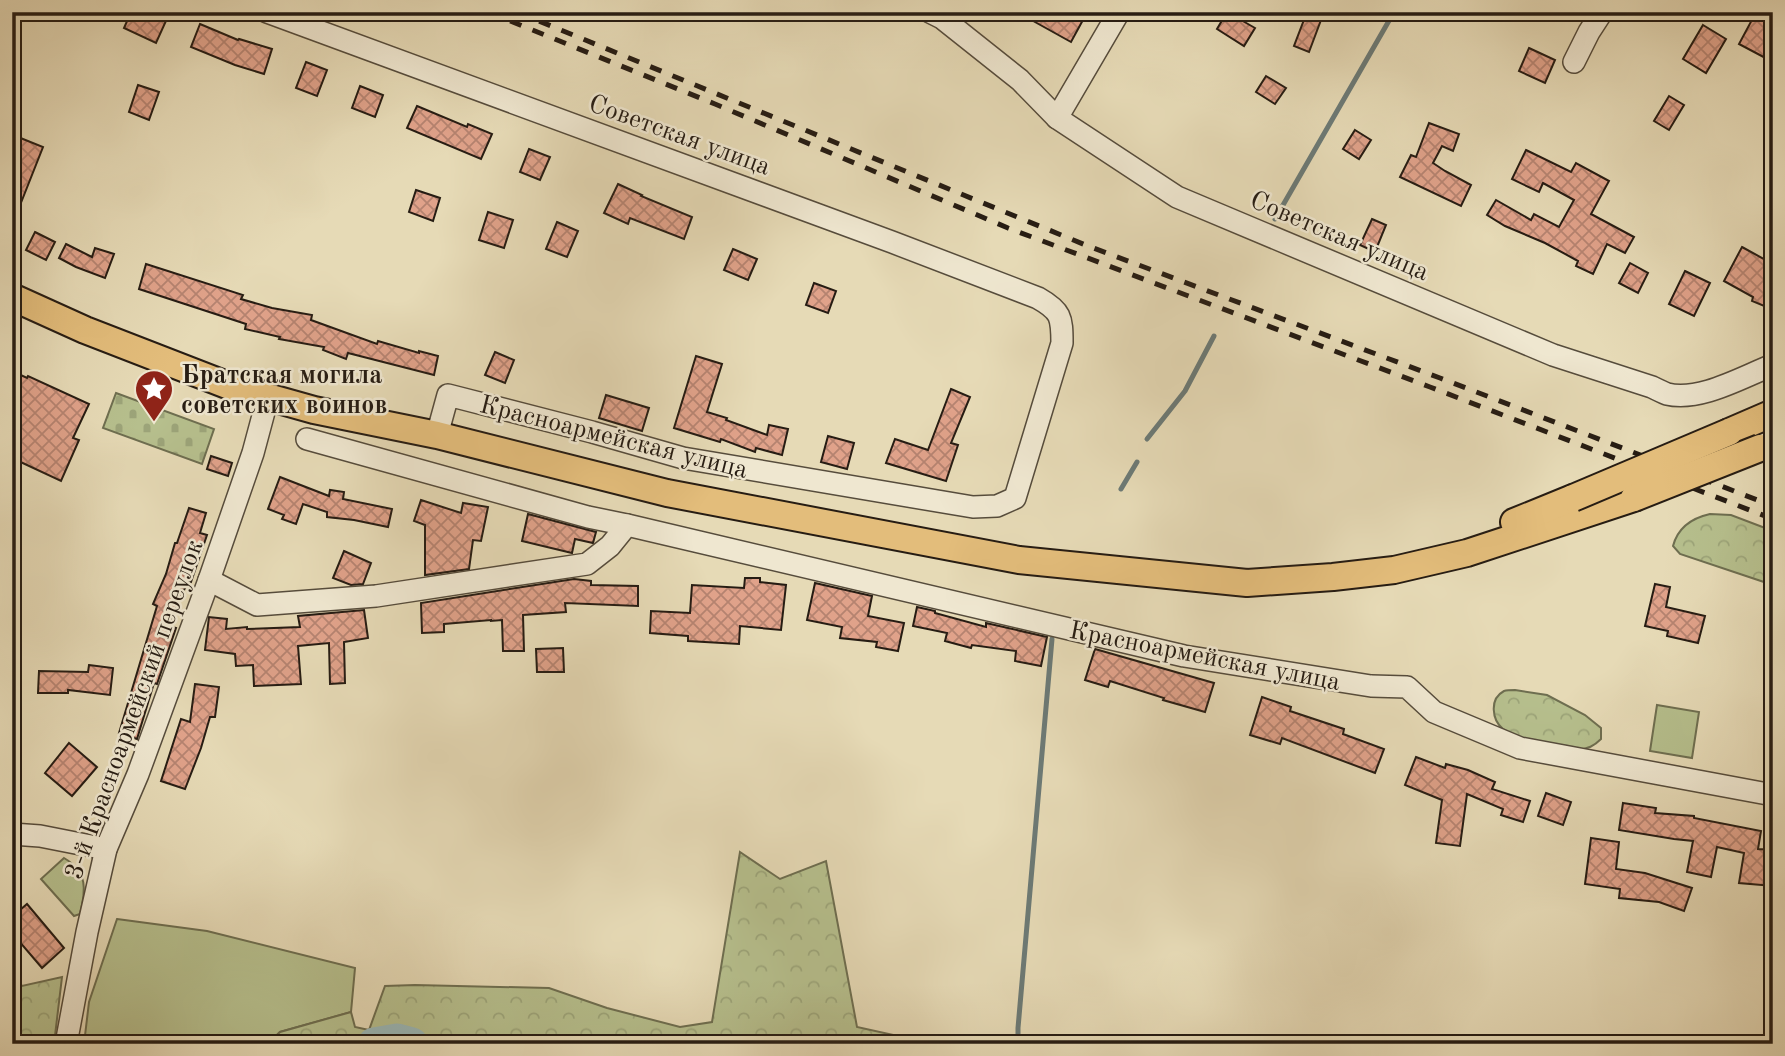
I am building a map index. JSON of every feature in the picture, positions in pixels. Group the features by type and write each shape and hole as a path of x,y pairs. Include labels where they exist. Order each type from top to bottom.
{"main road":[{"name":"Красноармейская улица","path":"12,297 232,387 314,410 437,435 667,493 1019,560 1247,583 1394,570 1480,549 1634,498 1766,445"},
{"name":"Красноармейская улица","path":"1154,574 1300,569 1415,552 1475,537 1773,413"}],"street":[{"name":"Советская улица","path":"268,12 1038,298 1054,307 1062,324"},
{"name":"Советская улица","path":"930,12 942,18 1020,80 1057,118 1177,197 1553,355 1682,396 1703,393 1773,365"},
{"path":"1057,118 1119,12"},
{"path":"1573,62 1602,12"},
{"name":"Красноармейская улица","path":"437,435 448,396 683,457 973,507 997,506 1015,498 1062,343 1062,324"},
{"name":"3-й Красноармейский переулок","path":"66,1044 85,942 107,849 138,774 209,580 253,453 268,397"},
{"name":"Красноармейская улица","path":"307,439 588,517 1184,656 1371,686 1407,687 1434,712 1520,748 1773,795"},
{"path":"209,580 257,605 376,596 587,564 610,546 627,525"},
{"path":"12,834 40,836 107,849"}],"green space":[{"path":"116,393 214,429 202,464 103,428"},
{"path":"1710,514 1731,515 1773,531 1773,585 1680,554 1673,546 1678,534 1692,521"},
{"path":"1504,691 1547,695 1585,715 1601,728 1601,739 1588,748 1571,750 1539,743 1503,729 1496,720 1494,704"},
{"path":"1657,705 1699,712 1692,758 1650,751"},
{"path":"740,852 780,879 826,861 857,1027 934,1044 268,1044 280,1032 351,1012 355,1027 369,1030 385,986 549,988 607,1008 680,1027 712,1022"},
{"path":"64,858 77,869 83,882 80,914 74,916 41,879"},
{"path":"117,919 207,931 355,968 351,1012 280,1032 268,1044 84,1044 89,1002"},
{"path":"12,975 22,986 62,977 54,1044 12,1044"}],"building":[{"path":"131,12 170,12 156,43 124,28"},
{"path":"1017,12 1074,12 1084,18 1071,42"},
{"path":"1227,12 1255,28 1244,46 1217,29"},
{"path":"1307,12 1324,12 1309,52 1294,46"},
{"path":"1754,16 1773,26 1773,62 1739,44"},
{"path":"200,24 238,40 272,49 264,74 191,47"},
{"path":"1703,25 1726,39 1706,73 1683,59"},
{"path":"1529,48 1555,60 1545,83 1519,71"},
{"path":"306,62 327,70 317,96 296,88"},
{"path":"1266,76 1286,88 1275,104 1256,92"},
{"path":"138,85 159,92 149,120 129,112"},
{"path":"360,86 383,95 375,117 352,108"},
{"path":"1669,96 1684,105 1669,130 1654,121"},
{"path":"417,106 467,127 468,124 492,134 481,159 407,128"},
{"path":"1429,123 1459,134 1453,151 1442,146 1433,163 1471,185 1461,206 1400,177 1411,155 1416,157"},
{"path":"1355,130 1371,140 1359,159 1343,149"},
{"path":"18,137 43,147 13,223 12,152"},
{"path":"529,149 550,157 540,180 520,172"},
{"path":"1526,150 1571,172 1576,163 1609,181 1591,214 1634,237 1625,253 1607,244 1593,274 1576,266 1578,261 1487,215 1496,200 1531,220 1534,214 1559,227 1574,200 1543,183 1539,192 1512,179"},
{"path":"618,184 692,217 684,239 630,218 628,224 604,213"},
{"path":"416,190 440,198 433,221 409,212"},
{"path":"488,212 513,220 504,248 479,240"},
{"path":"1372,219 1386,225 1375,252 1360,245"},
{"path":"557,222 578,231 567,257 546,249"},
{"path":"35,232 55,242 46,260 26,250"},
{"path":"66,244 92,257 95,248 114,254 105,278 59,258"},
{"path":"1742,247 1773,264 1773,299 1769,308 1752,301 1753,297 1724,281"},
{"path":"733,249 757,259 748,280 724,270"},
{"path":"1630,263 1648,273 1638,293 1619,283"},
{"path":"146,264 243,295 241,299 312,315 311,320 377,344 378,341 438,356 434,375 348,353 346,359 323,350 324,347 279,339 280,337 245,329 246,324 139,289"},
{"path":"1685,271 1710,283 1694,316 1669,304"},
{"path":"814,283 836,291 828,313 806,305"},
{"path":"495,352 514,360 505,383 485,375"},
{"path":"696,356 722,364 707,412 767,435 769,425 788,429 782,455 756,448 755,452 721,439 720,442 674,428"},
{"path":"12,371 89,404 73,438 79,440 61,481 12,458"},
{"path":"951,389 970,397 951,443 958,445 946,481 886,463 895,439 928,450"},
{"path":"606,395 649,408 642,431 599,418"},
{"path":"828,436 854,443 847,469 821,462"},
{"path":"211,456 232,463 228,476 207,469"},
{"path":"280,477 329,496 330,490 344,492 343,499 392,509 388,527 327,517 327,512 303,504 296,524 282,519 284,515 268,509"},
{"path":"421,500 461,513 463,503 488,507 481,541 473,540 469,569 425,575 425,525 414,521"},
{"path":"189,508 206,513 200,533 207,535 191,582 188,581 168,626 176,628 157,684 154,683 137,739 119,733 157,606 153,604"},
{"path":"528,514 596,532 593,543 575,539 572,553 522,541"},
{"path":"344,551 371,563 363,584 351,585 333,578"},
{"path":"745,578 760,578 760,582 786,585 781,630 740,626 739,644 688,641 688,636 650,633 651,611 690,613 692,585 744,588"},
{"path":"574,579 591,581 591,585 638,586 638,606 565,603 566,612 523,615 524,651 503,651 502,620 444,624 444,632 422,633 421,603"},
{"path":"815,583 872,596 868,616 904,623 898,651 876,647 877,642 840,638 842,627 807,620"},
{"path":"1655,584 1670,587 1666,607 1705,616 1698,643 1667,636 1668,631 1645,626"},
{"path":"917,607 986,627 986,623 1047,637 1041,666 1015,661 1016,651 972,645 971,648 945,641 947,633 913,626"},
{"path":"364,610 368,638 344,642 345,683 330,684 329,643 298,646 301,684 254,686 253,665 236,666 235,654 205,650 209,617 227,619 226,629 300,627 298,616"},
{"path":"563,648 564,672 537,672 536,649"},
{"path":"1095,649 1214,683 1205,712 1110,681 1108,687 1085,680"},
{"path":"89,665 113,668 110,695 68,690 68,693 38,693 39,671 88,672"},
{"path":"195,684 219,687 215,717 210,717 185,789 161,781 181,719 190,722"},
{"path":"1262,697 1291,707 1290,711 1344,729 1343,734 1384,749 1375,773 1282,738 1280,744 1250,735"},
{"path":"69,743 97,767 72,796 45,773"},
{"path":"1416,757 1445,768 1446,764 1468,770 1495,782 1492,789 1530,801 1523,822 1501,815 1503,809 1467,794 1460,846 1436,843 1442,800 1405,785"},
{"path":"1546,793 1571,802 1563,825 1538,816"},
{"path":"1623,803 1656,808 1655,813 1694,816 1761,831 1758,849 1773,850 1773,886 1739,883 1744,853 1717,847 1711,877 1687,872 1693,841 1619,830"},
{"path":"1591,838 1619,842 1616,869 1645,873 1692,888 1684,911 1659,902 1619,898 1620,889 1585,884"},
{"path":"27,904 64,948 42,968 12,933 12,917"}],"waterway":[{"path":"1275,219 1394,12"},
{"path":"1147,439 1185,391 1214,336"},
{"path":"1121,489 1137,462"},
{"path":"1018,1044 1052,639"},
{"path":"374,1044 397,1040 412,1044"}],"railway":[{"path":"488,12 715,104 1008,228 1773,519"},
{"path":"517,12 1088,246 1773,506"}],"place":[{"name":"Братская могила советских воинов","path":"154,423"}]}
